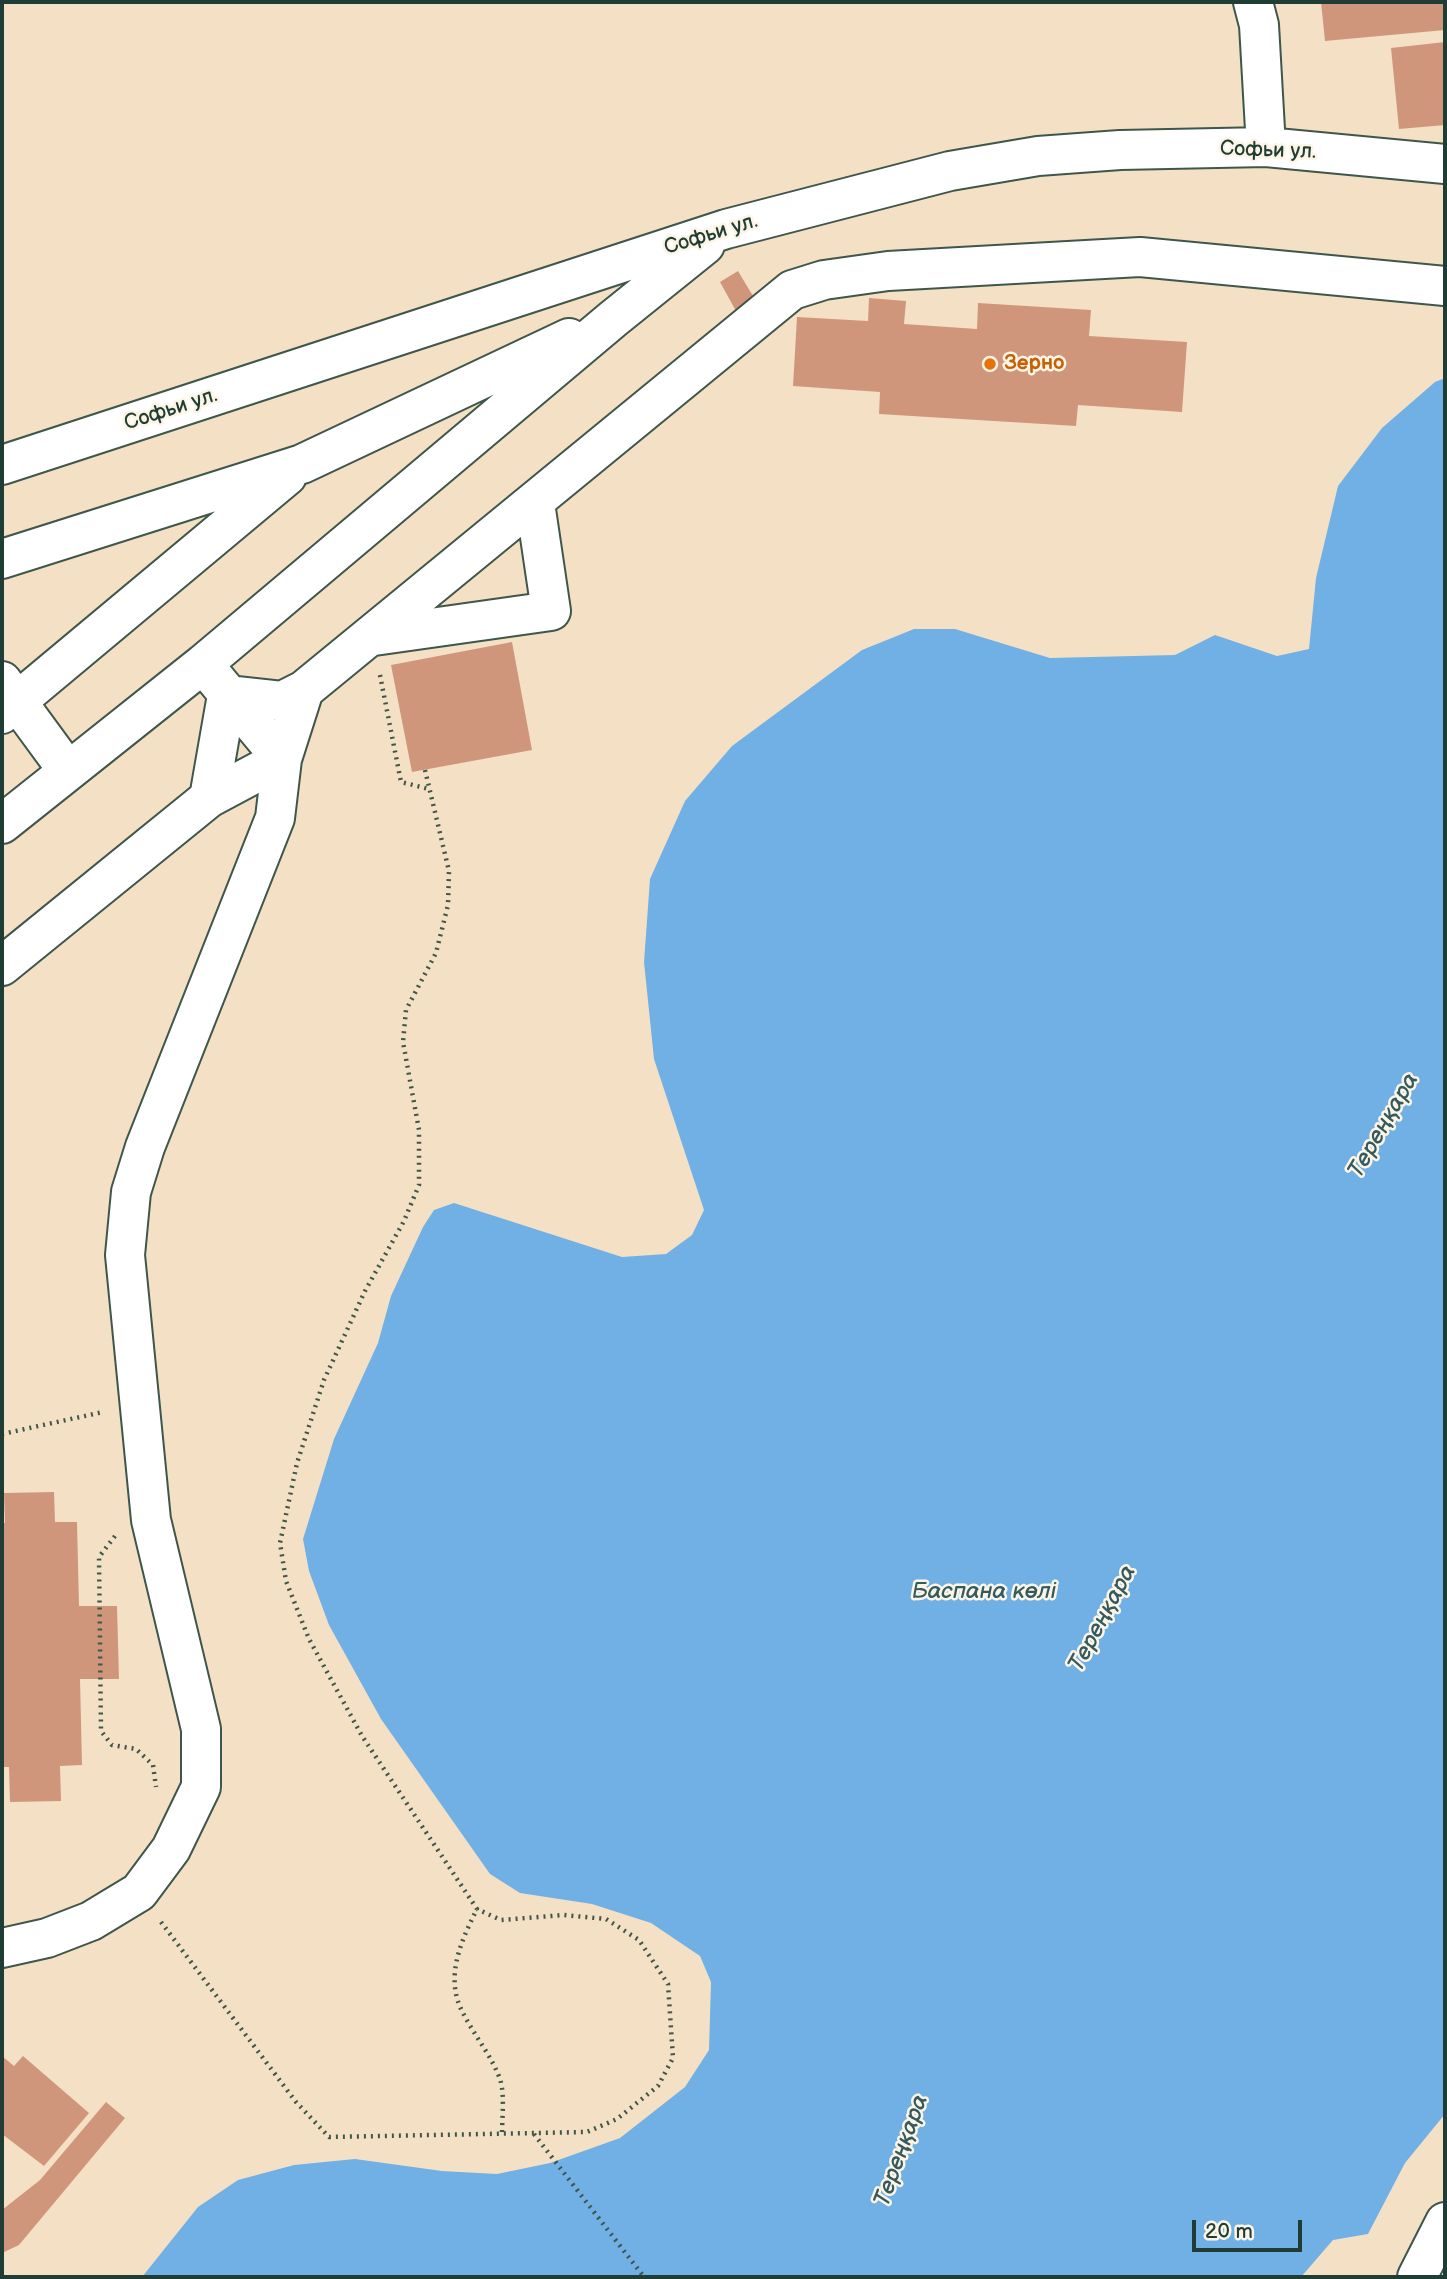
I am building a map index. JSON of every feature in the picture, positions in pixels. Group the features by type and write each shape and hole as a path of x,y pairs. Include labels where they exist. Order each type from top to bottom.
{"street":[{"path":"1253,2 1259,25 1266,147"},
{"name":"Софьи ул.","path":"2,465 726,229 950,171 1038,156 1120,150 1266,147 1445,164"},
{"path":"2,824 203,664 613,318 726,229"},
{"path":"227,695 282,701 304,690 792,290 824,281 888,271 1140,257 1445,286"},
{"path":"2,559 302,464 613,318"},
{"path":"68,771 5,692 76,652 302,464"},
{"path":"372,636 551,611 535,503"},
{"path":"203,664 282,759"},
{"path":"2,1948 47,1938 91,1921 139,1892 171,1849 201,1787 201,1729 151,1520 125,1255 131,1192 145,1147 275,818 282,759 304,690"},
{"path":"209,798 227,695"},
{"path":"2,966 209,798 282,759"},
{"path":"1417,2277 1445,2221"}],"path":[{"path":"372,636 401,782 429,789"},
{"path":"139,1892 296,2102 329,2137 587,2132 617,2119 658,2086 673,2058 668,1984 639,1940 606,1919 564,1915 501,1920 477,1909 362,1736 309,1639 286,1581 280,1543 297,1463 324,1380 365,1291 404,1221 418,1185 419,1130 403,1042 406,1010 436,953 448,905 449,871 425,769"},
{"path":"2,1434 139,1404"},
{"path":"151,1520 113,1538 99,1557 99,1606 101,1731 112,1745 136,1749 153,1765 157,1784 154,1796"},
{"path":"477,1909 460,1944 454,1980 461,2010 487,2052 501,2082 502,2134"},
{"path":"533,2134 644,2277"}],"water":[{"name":"Баспана көлі","path":"1445,378 1445,2114 1405,2163 1368,2234 1333,2240 1301,2277 142,2277 198,2207 238,2180 294,2165 355,2159 442,2171 497,2174 550,2163 620,2138 685,2087 709,2050 711,1982 700,1956 651,1923 592,1904 520,1893 490,1874 381,1719 329,1625 309,1571 303,1539 334,1439 378,1343 391,1296 423,1227 434,1210 454,1203 622,1257 666,1254 692,1235 704,1210 654,1059 644,962 650,879 685,801 732,746 862,650 914,629 955,629 1050,658 1175,655 1215,635 1277,656 1309,649 1316,578 1338,486 1382,428 1435,382"}],"building":[{"path":"1321,2 1445,2 1445,30 1325,41"},
{"path":"1445,42 1445,125 1399,129 1391,48"},
{"path":"738,271 756,301 737,313 720,282"},
{"name":"Зерно","path":"869,298 906,301 904,324 977,329 978,303 1091,310 1089,336 1187,342 1182,412 1078,405 1076,426 879,414 880,392 793,386 797,317 868,321"},
{"path":"512,642 532,750 412,772 391,665"},
{"path":"54,1492 55,1522 77,1522 79,1606 117,1606 119,1679 80,1679 82,1765 60,1766 61,1801 10,1802 9,1767 2,1767 4,1493"},
{"path":"2,2056 14,2066 23,2056 89,2113 44,2166 2,2134"},
{"path":"106,2102 125,2118 19,2245 2,2253 2,2210 40,2180"}],"place":[{"name":"Зерно","path":"990,364"}],"water label":[{"name":"Тереңқара","path":"1384,1126"},
{"name":"Тереңқара","path":"1103,1619"},
{"name":"Тереңқара","path":"902,2151"}]}
